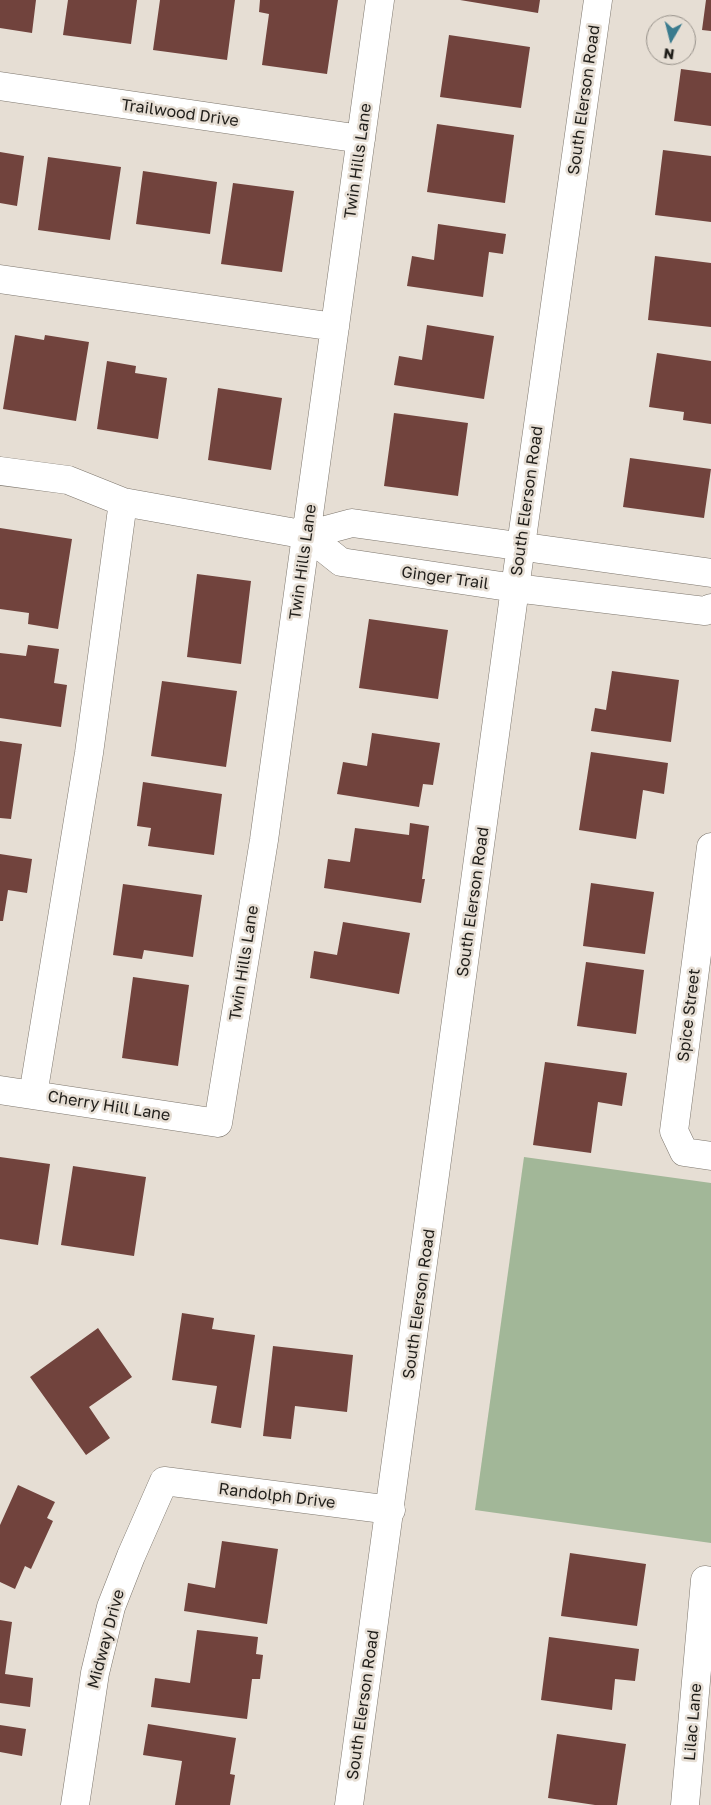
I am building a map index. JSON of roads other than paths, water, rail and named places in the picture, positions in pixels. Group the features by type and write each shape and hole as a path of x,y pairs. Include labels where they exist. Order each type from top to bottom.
{"street":[{"name":"Twin Hills Lane","path":"218,1123 264,840 380,0"},
{"name":"South Elerson Road","path":"349,1805 391,1510 515,588 598,0"},
{"name":"Trailwood Drive","path":"0,86 361,139"},
{"path":"0,279 335,327"},
{"name":"Ginger Trail","path":"0,471 68,480 123,502 307,535 352,523 711,573"},
{"path":"33,1094 89,753 123,502"},
{"name":"Ginger Trail","path":"307,535 341,562 515,588 705,611 711,608"},
{"name":"Spice Street","path":"711,847 674,1131 684,1152 711,1156"},
{"name":"Cherry Hill Lane","path":"0,1090 218,1123"},
{"name":"Randolph Drive","path":"164,1482 391,1510"},
{"name":"Midway Drive","path":"74,1805 95,1672 111,1607 130,1556 164,1482"},
{"name":"Lilac Lane","path":"686,1805 708,1580"}]}
